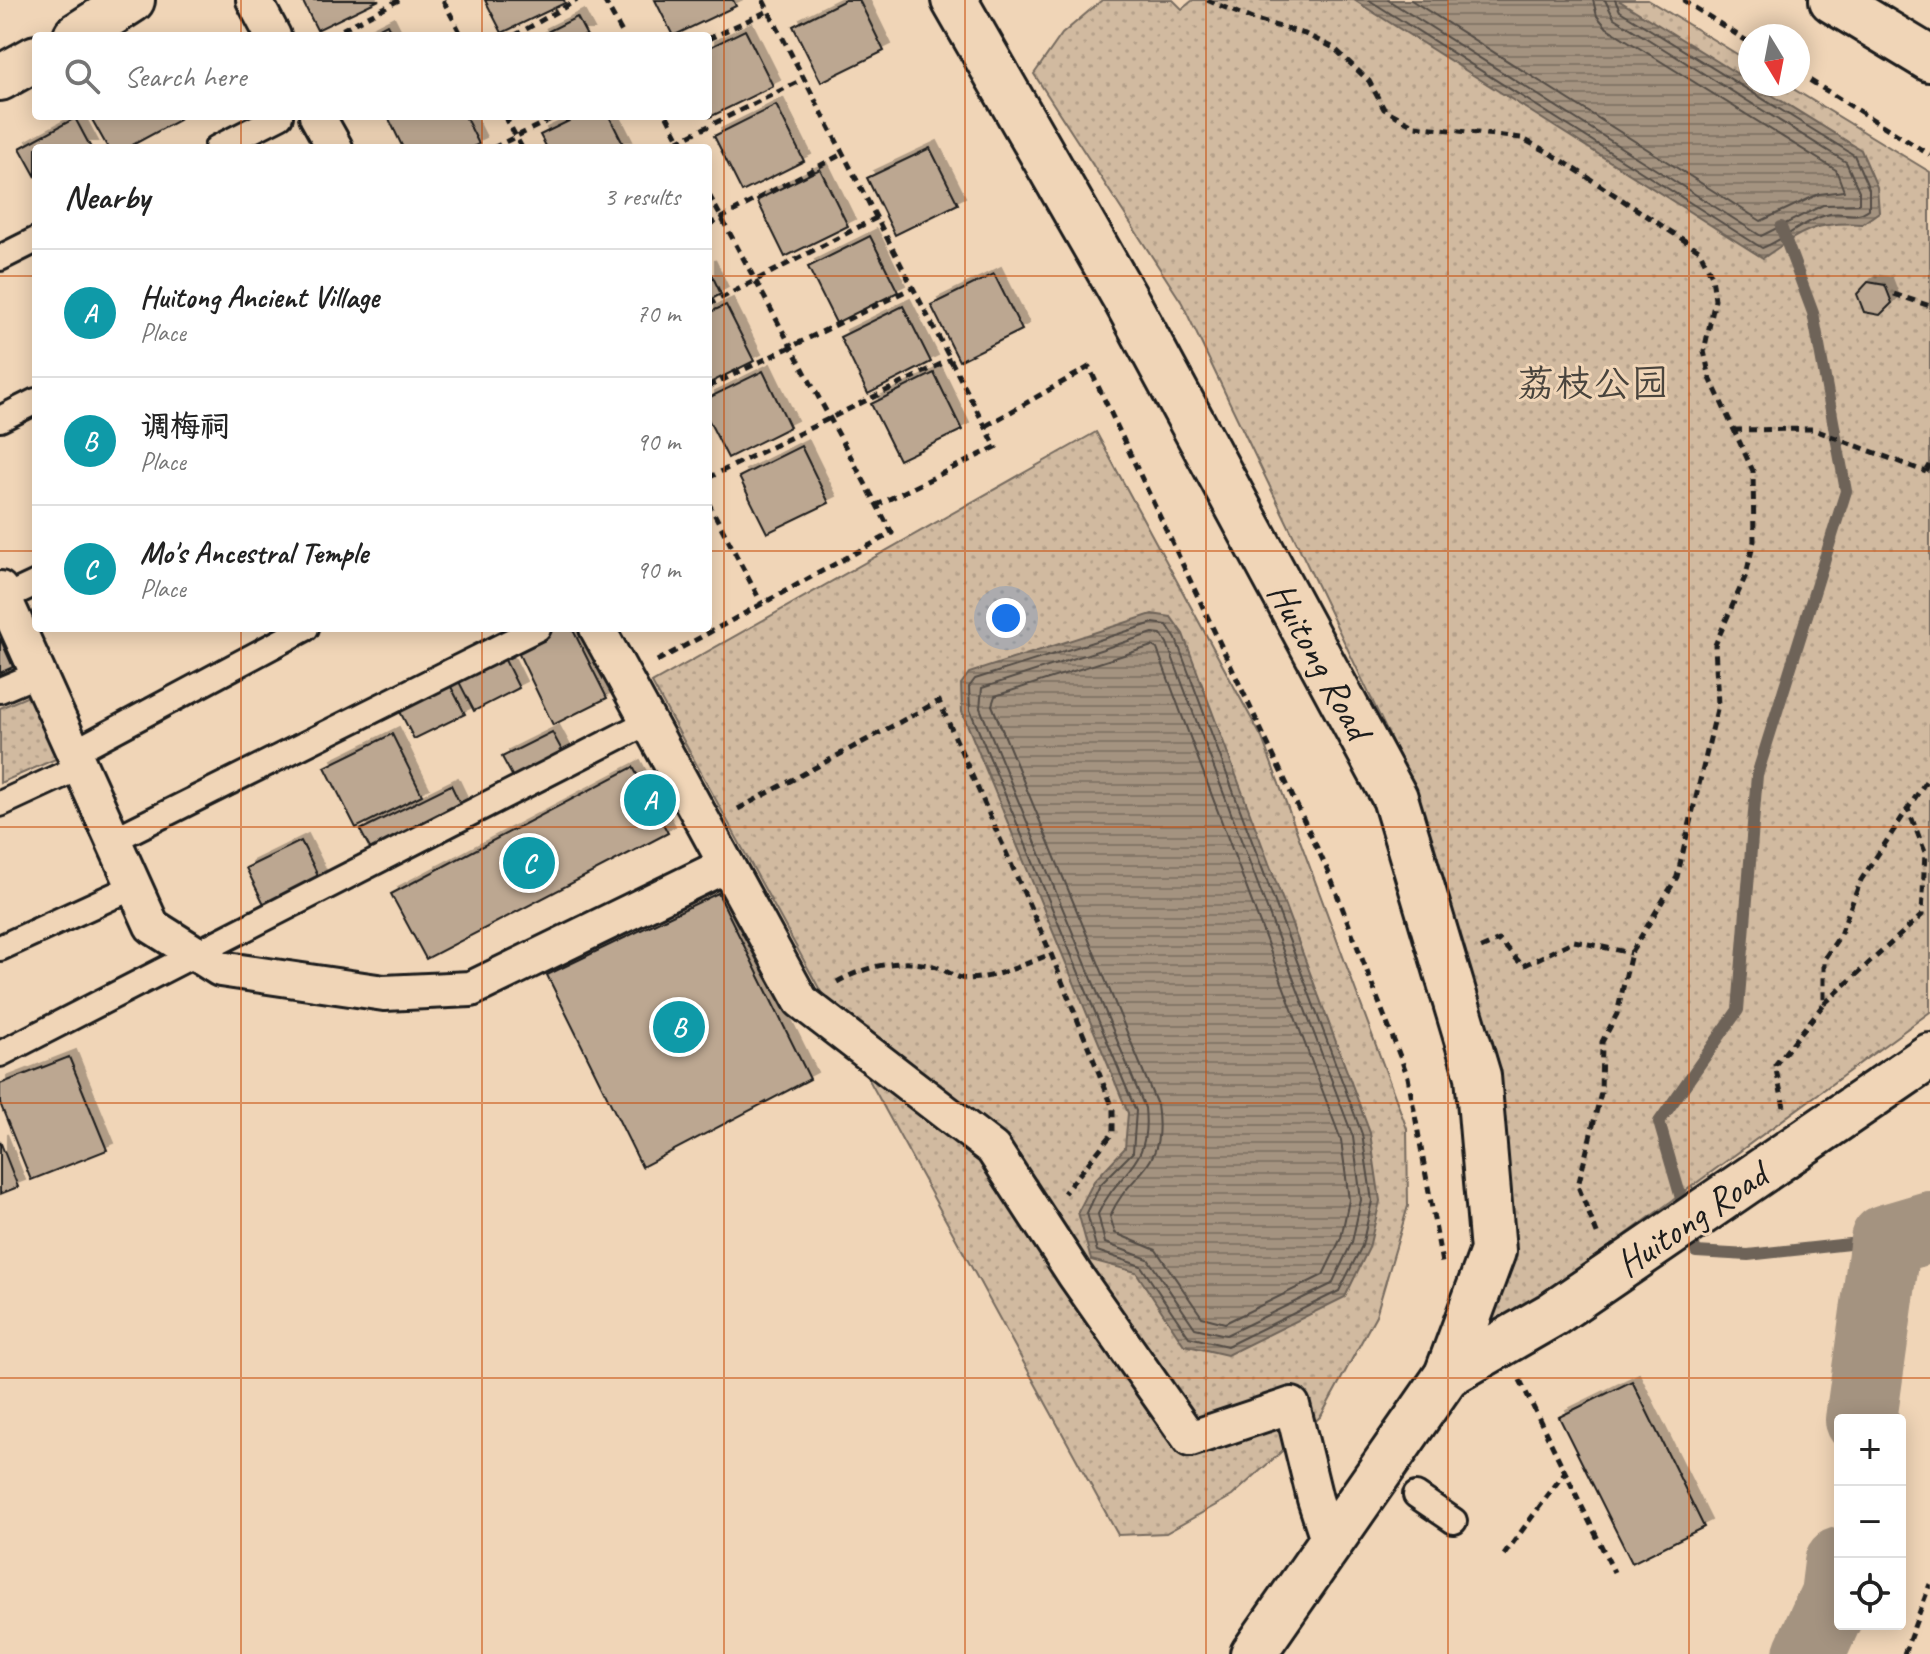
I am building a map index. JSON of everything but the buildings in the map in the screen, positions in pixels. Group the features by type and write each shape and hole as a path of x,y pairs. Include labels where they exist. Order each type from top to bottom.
{"street":[{"path":"82,32 132,0"},
{"path":"254,0 271,32"},
{"name":"Huitong Road","path":"954,0 1125,298 1395,798 1478,1076 1493,1251 1447,1375 1253,1654"},
{"path":"1832,0 1930,59"},
{"path":"0,78 32,60"},
{"path":"319,120 333,144"},
{"path":"2,594 152,926 220,969 384,993 471,989 726,865"},
{"path":"599,632 801,1001 993,1149 1075,1275 1190,1439 1292,1405 1315,1499 1330,1545"},
{"name":"Huitong Road","path":"1447,1375 1502,1344 1611,1274 1930,1056"}],"lane":[{"path":"225,144 272,120"},
{"path":"0,258 32,242"},
{"path":"0,419 32,403"},
{"path":"2,594 32,584"},
{"path":"0,804 299,632"},
{"path":"113,840 530,632"},
{"path":"0,690 38,674"},
{"path":"0,1054 648,722"},
{"path":"0,948 135,886"},
{"path":"1416,1495 1454,1521"}],"path":[{"path":"338,32 399,0"},
{"path":"443,0 460,32"},
{"path":"521,32 577,0"},
{"path":"604,0 622,32"},
{"path":"763,0 996,447 877,505"},
{"path":"1207,0 1252,19 1305,34 1334,48 1369,81 1384,109 1415,126 1521,138 1542,149 1699,250 1712,276 1715,300 1704,351 1710,378 1753,471 1754,541 1746,575 1715,645 1718,705 1677,877 1631,953 1617,1014 1602,1042 1601,1093 1578,1186 1611,1274"},
{"path":"1683,0 1738,35"},
{"path":"712,37 770,10"},
{"path":"672,144 806,78"},
{"path":"1810,80 1930,155"},
{"path":"507,120 520,144"},
{"path":"503,144 550,120"},
{"path":"669,120 682,144"},
{"path":"712,223 844,153"},
{"path":"712,200 892,533 712,631"},
{"path":"712,303 878,217"},
{"path":"712,385 914,287"},
{"path":"1894,294 1930,306"},
{"path":"712,476 951,359"},
{"path":"986,426 1089,367 1328,871 1408,1077 1442,1264"},
{"path":"1734,430 1812,429 1928,473 1930,465"},
{"path":"712,510 762,604"},
{"path":"625,679 711,632"},
{"path":"706,827 939,701 1051,954 1113,1108 1113,1133 1059,1199"},
{"path":"1824,1004 1824,959 1839,937 1861,880 1930,775"},
{"path":"1793,1149 1775,1065 1824,1004 1922,915 1925,852 1908,808"},
{"path":"1445,966 1499,940 1523,966 1574,941 1631,953"},
{"path":"801,1001 857,971 894,963 933,966 964,979 991,976 1051,954"},
{"path":"1502,1344 1614,1572"},
{"path":"1504,1555 1565,1471"},
{"path":"1904,1654 1930,1584"}],"green space":[{"name":"荔枝公园","path":"1102,0 1173,0 1182,9 1193,0 1648,0 1738,55 1738,96 1805,96 1930,172 1930,1012 1486,1337 1495,1077 1417,794 1182,303 1034,74 1062,34"},
{"path":"1096,432 1262,738 1407,1129 1408,1206 1376,1315 1321,1416 1232,1496 1166,1533 1118,1535 652,683"},
{"path":"31,695 58,758 0,783 0,708"}],"water":[{"path":"1354,0 1618,0 1738,74 1738,96 1774,96 1861,150 1877,187 1879,212 1862,224 1832,224 1809,230 1763,258"},
{"path":"1152,614 1171,617 1183,634 1370,1133 1380,1201 1369,1248 1345,1297 1227,1355 1184,1345 1136,1272 1091,1260 1078,1212 1094,1181 1125,1148 1128,1113 962,712 961,684 969,673"}],"waterway":[{"path":"1685,1212 1659,1122 1738,1010 1757,775 1846,491 1813,313 1781,227"},
{"path":"1862,1414 1886,1240 1930,1227"},
{"path":"1690,1230 1696,1252 1748,1255 1886,1240"},
{"path":"1809,1654 1834,1599"}],"place":[{"name":"Huitong Ancient Village","path":"650,800"},
{"name":"Mo's Ancestral Temple","path":"529,863"},
{"name":"调梅祠","path":"679,1027"}]}
